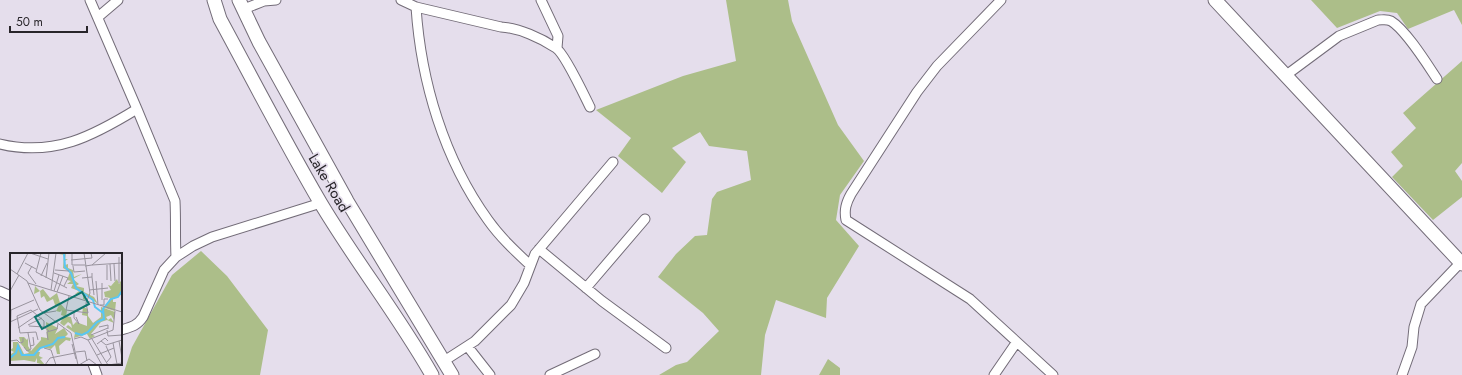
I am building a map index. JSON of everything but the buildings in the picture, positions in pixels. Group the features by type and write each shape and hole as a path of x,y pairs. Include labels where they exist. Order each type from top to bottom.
{"main road":[{"name":"Lake Road","path":"214,0 220,19 283,139 321,203 412,341 432,375"},
{"path":"1215,0 1461,262"},
{"name":"Lake Road","path":"242,5 259,42 347,200 452,375"}],"street":[{"path":"90,0 175,201 176,257"},
{"path":"98,17 118,0"},
{"path":"242,5 276,0"},
{"path":"401,0 416,7 501,27 511,27 557,48 590,107"},
{"path":"540,0 558,36 557,48"},
{"path":"1001,0 937,66 917,92 851,194 846,203 844,213 846,220 970,299 1016,343 1053,375"},
{"path":"416,7 420,50 435,115 459,172 488,220 508,244 530,265"},
{"path":"1285,76 1339,36 1378,20 1385,20 1391,22 1404,33 1437,79"},
{"path":"0,144 18,148 40,148 68,144 95,133 137,109"},
{"path":"444,361 468,347 483,335 511,304 524,283 530,265 539,249 613,162"},
{"path":"122,330 138,324 143,317 164,270 176,257 193,246 212,237 321,203"},
{"path":"586,288 645,219"},
{"path":"539,249 586,288 666,348"},
{"path":"1402,375 1412,347 1414,327 1421,304 1461,262"},
{"path":"0,291 10,296"},
{"path":"994,375 1016,343"},
{"path":"468,347 490,375"},
{"path":"550,375 595,354"},
{"path":"93,365 97,375"}],"green space":[{"path":"726,0 788,0 792,21 838,125 864,161 840,195 836,220 859,246 827,298 826,318 776,300 765,335 761,375 659,375 676,365 687,362 719,331 703,313 658,277 676,254 695,236 707,235 712,199 717,192 751,180 747,151 709,146 700,132 672,148 686,162 662,193 618,156 631,138 596,110 683,76 736,61"},
{"path":"1311,0 1462,0 1462,25 1454,10 1408,29 1397,13 1380,11 1337,28"},
{"path":"1462,61 1462,163 1455,171 1462,181 1462,197 1433,220 1392,177 1403,166 1391,152 1416,128 1403,113"},
{"path":"201,251 227,276 268,330 260,375 123,375 132,347 172,275"},
{"path":"828,359 840,368 840,375 819,375"}]}
